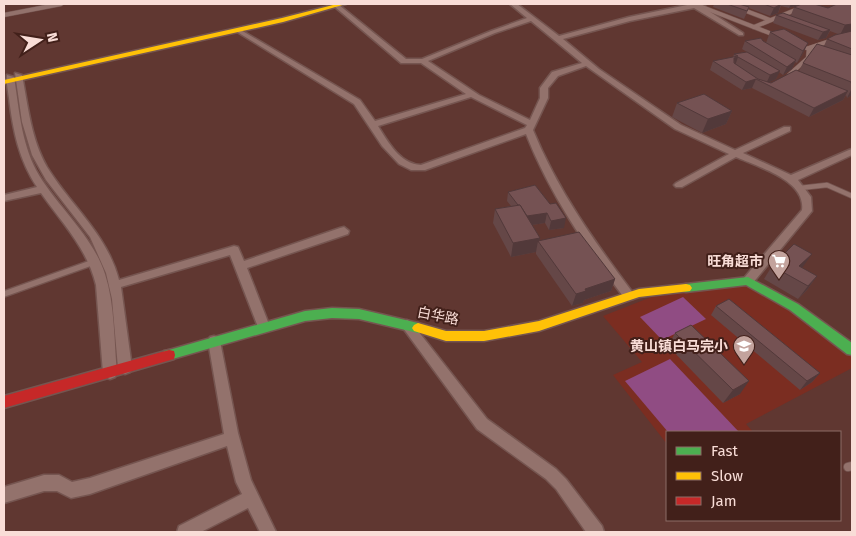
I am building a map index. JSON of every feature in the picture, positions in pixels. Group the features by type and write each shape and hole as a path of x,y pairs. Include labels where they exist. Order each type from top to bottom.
{"street":[{"path":"338,4 404,61 423,61 493,32 533,18"},
{"path":"11,78 237,30 338,4"},
{"path":"11,78 338,4"},
{"path":"513,4 558,38 586,64 678,127 791,179 800,188 808,202 807,211 748,281 794,307 852,350"},
{"path":"558,38 592,28 698,5 740,34"},
{"path":"237,30 327,86 352,99 363,108 397,159 405,166 414,169 422,168 531,127 544,98 544,88 555,74 586,64"},
{"path":"423,61 471,95 531,127 548,176 569,214 630,296"},
{"path":"11,78 21,145 32,170 75,231 94,262 102,289 110,373"},
{"path":"11,78 36,154 50,179 101,249 111,270 125,368"},
{"path":"374,124 471,95"},
{"path":"679,185 736,154 788,129"},
{"path":"791,179 852,152"},
{"path":"4,198 44,189"},
{"path":"240,266 344,231"},
{"path":"114,285 234,250 264,327"},
{"name":"白华路","path":"4,402 305,316 339,313 373,316 446,336 502,334 539,326 630,296 748,281"},
{"path":"406,325 482,424 551,474 561,484 596,532"},
{"path":"214,341 232,438 244,482 268,532"},
{"path":"4,495 44,483 60,483 71,490 90,486 232,438"},
{"path":"185,532 251,498"}],"lane":[{"path":"4,15 62,4"},
{"path":"754,27 810,4"},
{"path":"698,5 783,38"},
{"path":"736,7 770,20"},
{"path":"780,10 788,12"},
{"path":"779,16 787,20"},
{"path":"809,48 840,39 831,36"},
{"path":"791,42 822,54"},
{"path":"782,80 808,58 809,48"},
{"path":"791,63 798,68"},
{"path":"790,74 799,77"},
{"path":"800,188 828,184 852,196"},
{"path":"4,294 94,262"}],"shaded area":[{"name":"黄山镇白马完小","path":"743,284 820,328 852,356 852,368 746,424 752,431 666,431 666,443 613,375 642,362 603,316 654,296"},
{"path":"683,297 706,319 662,340 640,317"},
{"path":"670,359 738,431 667,431 625,381"}],"building":[{"path":"727,4 739,4 749,7 747,11"},
{"path":"764,4 781,4 774,8"},
{"path":"802,4 814,4 828,8 837,4 852,4 852,24 845,25 794,7"},
{"path":"783,13 830,30 823,32 776,15"},
{"path":"784,29 808,43 803,51 770,32"},
{"path":"852,31 852,49 827,39 835,35"},
{"path":"761,38 796,60 787,67 745,41"},
{"path":"817,44 852,55 852,86 851,82 803,63"},
{"path":"747,52 780,71 770,75 738,57 734,58 734,63 758,79 771,83 796,70 848,91 814,108 756,79 746,82 713,61 738,56 734,54"},
{"path":"704,94 732,111 708,119 677,103"},
{"path":"535,185 550,204 556,203 566,218 551,221 547,213 527,216 508,192"},
{"path":"520,205 540,238 513,243 495,209"},
{"path":"579,232 615,279 576,294 538,241"},
{"path":"794,244 812,254 799,266 817,276 808,286 772,266"},
{"path":"729,299 820,373 807,381 716,306"},
{"path":"691,325 749,381 733,390 675,333"}],"traffic: fast":[{"path":"686,288 748,281 794,307 852,350"},
{"path":"169,355 305,316 332,313 359,314 418,328"}],"traffic: slow":[{"path":"4,82 283,20 343,4"},
{"path":"418,328 446,336 484,336 539,326 639,293 686,288"}],"traffic: jam":[{"path":"4,402 169,355"}],"place":[{"name":"旺角超市","path":"779,280"},
{"name":"黄山镇白马完小","path":"744,365"}]}
